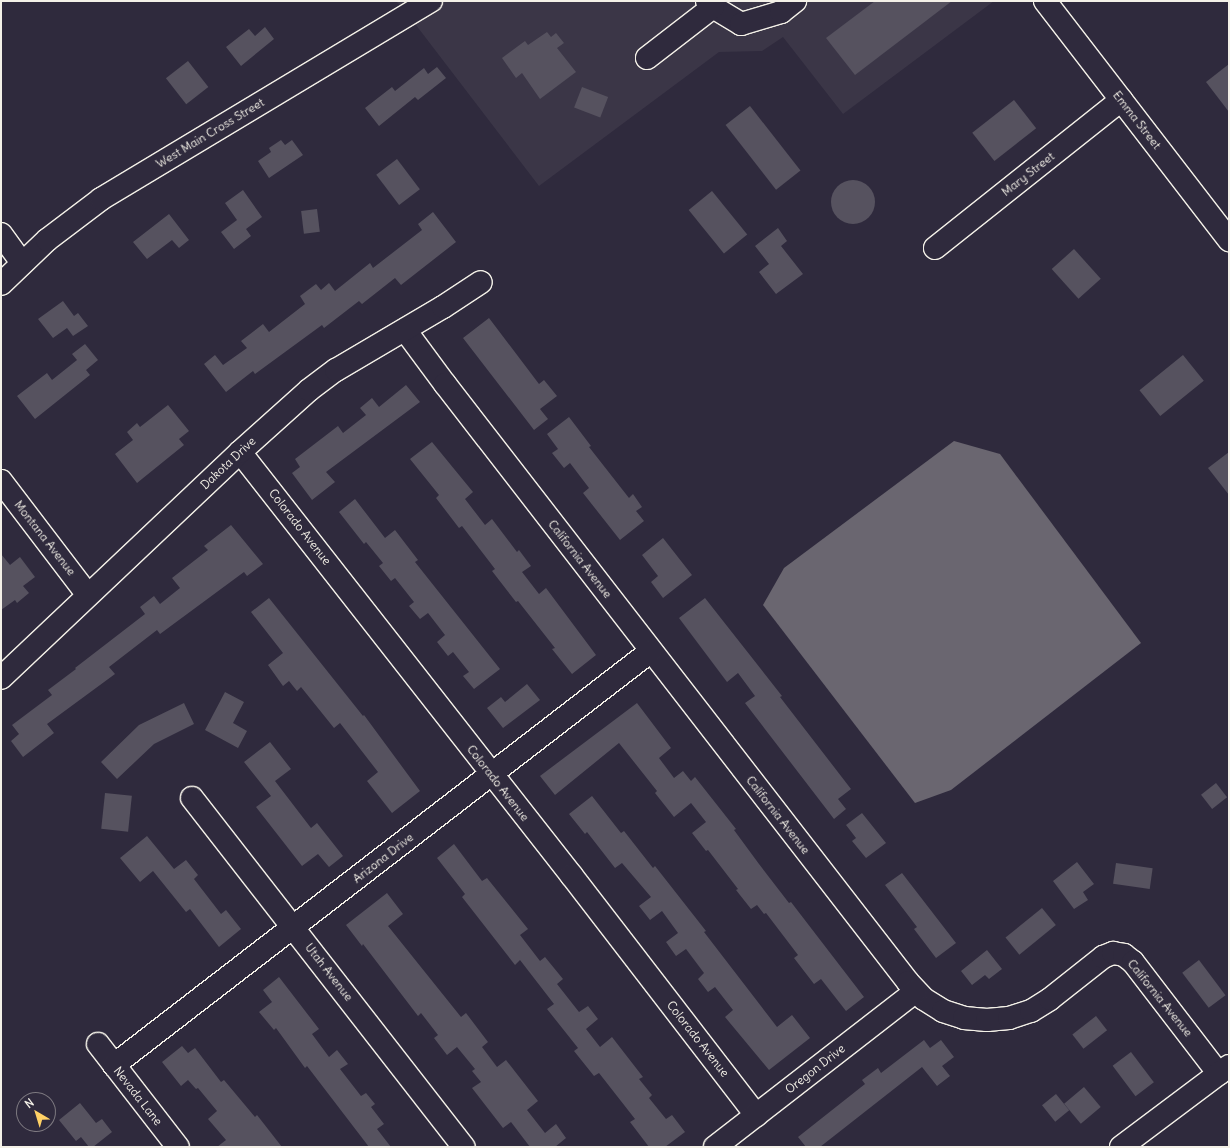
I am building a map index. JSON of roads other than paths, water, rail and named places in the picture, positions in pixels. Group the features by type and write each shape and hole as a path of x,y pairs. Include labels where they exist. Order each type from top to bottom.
{"street":[{"name":"West Main Cross Street","path":"1,284 22,263 68,223 101,199 431,1"},
{"path":"647,58 710,4 741,24 781,12 795,1"},
{"name":"Emma Street","path":"1045,1 1229,240"},
{"name":"Mary Street","path":"935,248 1121,100"},
{"path":"1,234 22,263"},
{"name":"Dakota Drive","path":"1,678 240,452 309,390 336,370 405,330 481,282"},
{"name":"California Avenue","path":"405,330 651,651 916,991 924,999 938,1008 964,1018 987,1020 1009,1018 1030,1011 1050,1000 1103,957 1113,953 1124,955 1133,962 1224,1070"},
{"name":"Colorado Avenue","path":"240,452 577,882 756,1115"},
{"name":"Montana Avenue","path":"1,481 88,595"},
{"name":"Arizona Drive","path":"114,1065 651,651"},
{"name":"Utah Avenue","path":"192,798 294,926 464,1147"},
{"name":"Oregon Drive","path":"715,1147 916,991"},
{"name":"Nevada Lane","path":"98,1044 178,1147"},
{"path":"1121,1147 1224,1070"}]}
